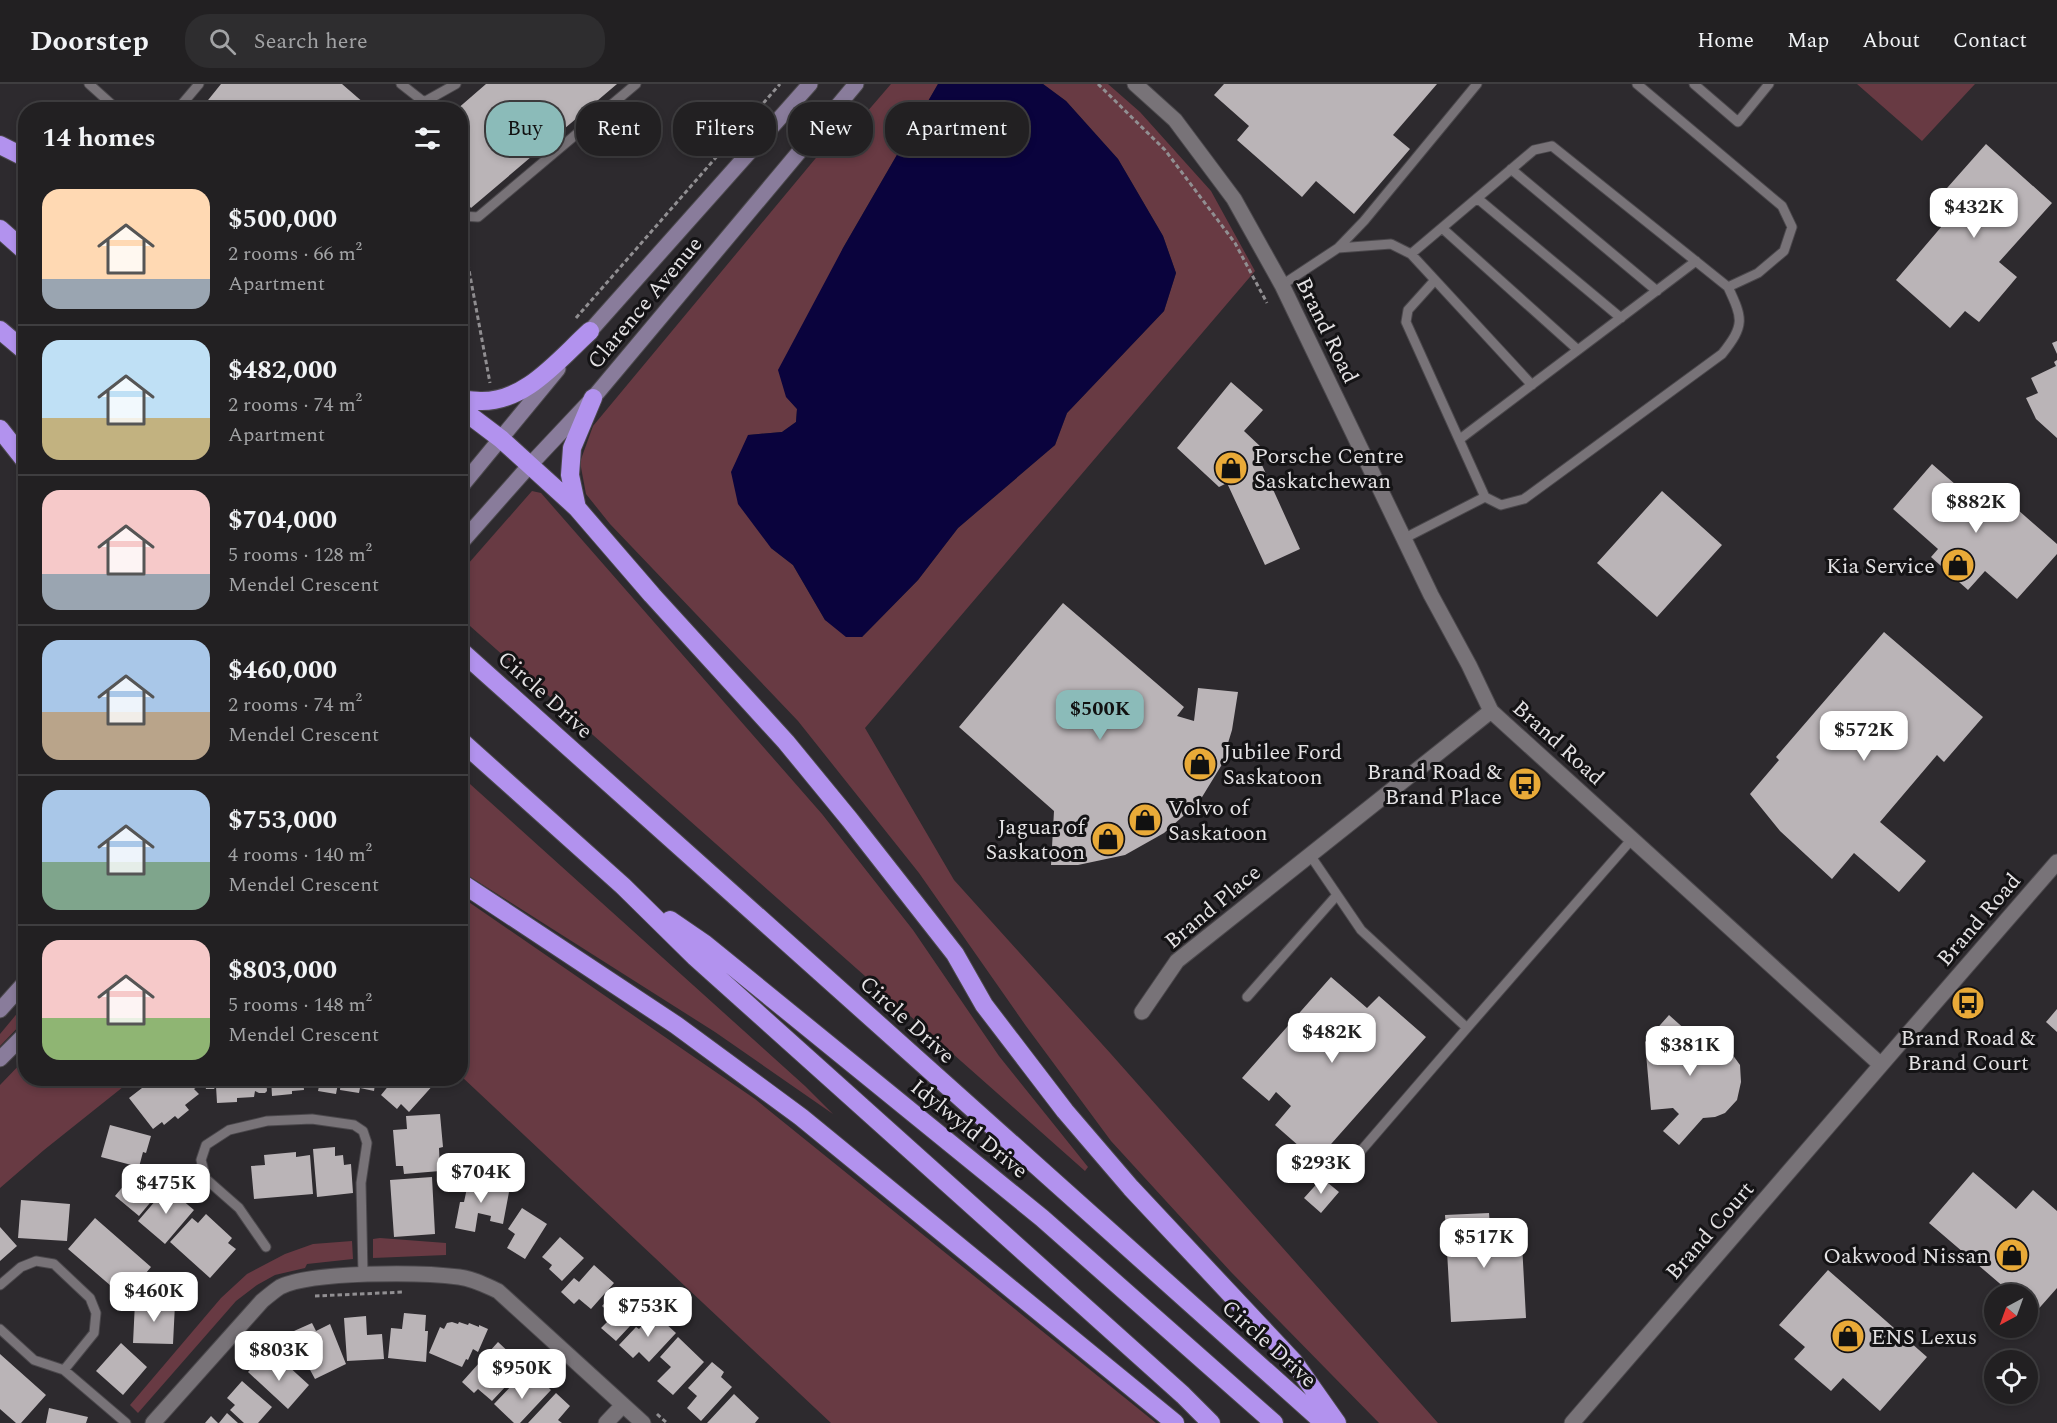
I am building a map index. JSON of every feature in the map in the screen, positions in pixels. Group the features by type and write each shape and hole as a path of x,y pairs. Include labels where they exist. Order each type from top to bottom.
{"highway":[{"path":"0,145 18,154"},
{"path":"0,229 18,245"},
{"path":"0,330 18,345"},
{"path":"468,400 492,401 512,396 540,377 590,331"},
{"path":"577,508 570,475 572,448 593,398"},
{"path":"468,414 501,439 577,508 652,595 786,742 955,954 984,1005 1065,1111 1131,1188 1294,1362 1337,1423"},
{"path":"0,429 18,452"},
{"name":"Circle Drive","path":"468,657 1324,1423"},
{"path":"468,747 622,886 695,957 1183,1395 1211,1423"},
{"name":"Idylwyld Drive","path":"622,886 705,944 1042,1218 1274,1423"},
{"path":"468,887 676,1025 801,1117 1175,1423"}],"main road":[{"name":"Clarence Avenue","path":"468,478 590,331 810,84"},
{"name":"Clarence Avenue","path":"468,535 593,398 856,84"},
{"path":"0,1010 18,990"},
{"path":"0,1059 18,1041"}],"street":[{"name":"Brand Road","path":"1136,84 1175,120 1234,199 1282,285 1403,539 1491,711 1881,1065 2057,862"},
{"name":"Brand Place","path":"1142,1012 1178,961 1491,711"},
{"name":"Brand Court","path":"1572,1423 1881,1065"},
{"path":"153,1423 228,1336 271,1294 281,1287 304,1280 363,1274 460,1277 477,1280 498,1291 643,1423"},
{"path":"606,1423 623,1405"}],"lane":[{"path":"89,84 109,102"},
{"path":"184,102 199,84"},
{"path":"401,84 417,102"},
{"path":"427,102 456,84"},
{"path":"468,216 478,217 636,84"},
{"path":"1282,285 1338,248 1364,221 1478,84"},
{"path":"1637,84 1782,206 1792,227 1784,251 1758,273 1728,287"},
{"path":"1694,84 1738,122 1769,84"},
{"path":"1411,254 1534,150 1552,146 1728,287 1740,313 1736,336 1722,354 1524,499 1501,506 1485,497 1406,322 1408,310 1435,280"},
{"path":"1511,169 1656,291"},
{"path":"1477,198 1621,318"},
{"path":"1442,228 1578,350"},
{"path":"1338,248 1391,244 1411,254 1532,385"},
{"path":"1460,439 1696,261"},
{"path":"1403,539 1485,497"},
{"path":"1341,1174 1632,839"},
{"path":"1310,855 1361,930 1467,1028"},
{"path":"1247,996 1337,895"},
{"path":"266,1247 239,1208 206,1179 201,1160 206,1144 229,1130 267,1121 312,1119 354,1125 363,1131 367,1143 361,1183 363,1274"},
{"path":"0,1285 21,1267 36,1261 54,1264 90,1298 96,1313 94,1333 64,1370"},
{"path":"0,1329 34,1360 64,1370 126,1423"}],"path":[{"path":"573,322 780,84"},
{"path":"1098,84 1165,150 1235,243 1267,303"},
{"path":"468,267 492,401"},
{"path":"307,1297 413,1291"},
{"path":"650,1407 667,1423"}],"shaded area":[{"path":"891,84 938,84 928,102 885,102 885,156 896,156 843,248 786,396 797,409 796,422 782,432 748,435 771,548 793,565 825,620 862,637 918,580 958,528 1055,445 1067,413 1164,311 1176,273 1163,236 1118,159 1066,101 1043,84 1108,84 1140,112 1211,191 1255,271 865,728 954,880 1438,1423 1379,1423 1231,1272 1111,1141 1026,1026 919,873 798,721 610,524 586,494 580,462 593,426 818,156 873,156 873,105"},
{"path":"938,84 1043,84 1066,101 1118,159 1163,236 1176,273 1164,311 1067,413 1055,445 958,528 918,580 862,637 846,637 825,620 793,565 771,548 738,504 731,472 748,435 782,432 796,422 797,409 786,397 778,370 843,248 896,156 1029,156 1029,102 928,102"},
{"path":"1857,84 1975,84 1922,141"},
{"path":"532,491 541,493 822,814 913,930 999,1056 1088,1167 1085,1171 468,624 468,564"},
{"path":"468,782 805,1086 833,1114 715,1032 468,875"},
{"path":"468,902 755,1099 1156,1423 831,1423 468,1083"},
{"path":"18,1012 18,1027 0,1046 0,1034"},
{"path":"18,1066 18,1086 124,1086 0,1188 0,1085"},
{"path":"373,1239 446,1243 446,1255 373,1258"},
{"path":"352,1241 353,1259 307,1264 305,1268 275,1275 257,1285 236,1301 138,1413 130,1405 221,1298 247,1274 285,1254 313,1244"}],"building":[{"path":"221,84 342,84 363,102 206,102"},
{"path":"486,84 617,84 596,102 576,102 576,119 564,129 564,102 486,102 486,156 532,156 471,208 468,204 468,102 465,102"},
{"path":"1224,84 1437,84 1393,135 1410,149 1354,214 1316,181 1302,197 1237,140 1249,126 1214,95"},
{"path":"1986,144 2052,203 1999,262 2017,277 1979,322 1965,311 1950,328 1896,280 1948,219 1932,205"},
{"path":"2057,341 2057,354 2052,343"},
{"path":"2057,360 2057,438 2036,419 2026,398 2038,393 2031,378 2056,366 2054,362"},
{"name":"Porsche Centre Saskatchewan","path":"1231,382 1263,410 1244,431 1262,448 1257,454 1300,549 1265,565 1227,483 1219,487 1177,448"},
{"path":"1932,464 1987,512 2002,496 2057,544 2057,554 2017,599 1985,571 1968,590 1931,557 1938,549 1893,509"},
{"path":"1662,491 1722,545 1657,617 1597,563"},
{"path":"1063,603 1184,707 1177,716 1194,721 1198,688 1238,692 1232,730 1221,766 1199,802 1164,833 1125,855 1078,865 1051,865 1054,811 959,727"},
{"path":"1884,632 1983,717 1944,762 1937,755 1880,822 1926,861 1899,892 1854,853 1832,879 1780,831 1750,794 1779,760 1776,757"},
{"path":"1331,977 1367,1008 1379,996 1426,1037 1316,1161 1275,1125 1291,1106 1276,1092 1269,1101 1242,1078"},
{"path":"2057,1009 2057,1032 2046,1022"},
{"path":"1669,1015 1697,1040 1714,1039 1727,1047 1740,1065 1741,1082 1737,1100 1725,1113 1703,1118 1679,1145 1663,1131 1679,1114 1673,1108 1651,1110 1645,1042"},
{"path":"145,1086 196,1086 194,1089 199,1094 185,1105 189,1110 178,1119 175,1116 164,1125 162,1122 153,1129 129,1098"},
{"path":"205,1086 216,1086 214,1089 206,1089"},
{"path":"216,1086 267,1086 265,1093 255,1091 254,1097 237,1098 237,1102 217,1103"},
{"path":"271,1086 304,1086 304,1090 292,1091 292,1094 272,1096"},
{"path":"319,1086 338,1086 336,1094 318,1091"},
{"path":"340,1086 375,1086 374,1091 360,1088 359,1093 340,1090"},
{"path":"388,1086 432,1086 409,1112 401,1104 397,1109 381,1095"},
{"path":"440,1114 443,1147 439,1148 440,1171 404,1174 403,1166 396,1166 393,1130 407,1129 406,1116"},
{"path":"110,1125 151,1136 139,1167 101,1157"},
{"path":"335,1147 335,1156 343,1155 344,1165 351,1164 353,1193 317,1197 313,1149"},
{"path":"296,1152 296,1157 310,1155 313,1194 254,1199 251,1166 265,1165 264,1155"},
{"path":"143,1168 150,1174 155,1168 169,1180 139,1216 115,1196 135,1172 138,1174"},
{"name":"Oakwood Nissan","path":"1973,1172 2016,1209 2033,1190 2057,1211 2057,1288 2038,1309 2038,1284 2000,1284 1929,1223"},
{"path":"470,1174 485,1177 483,1187 509,1192 503,1224 490,1221 491,1216 478,1213 475,1232 455,1228 460,1202 464,1202"},
{"path":"432,1177 435,1234 394,1237 390,1180"},
{"path":"1322,1178 1339,1192 1321,1213 1304,1198"},
{"path":"169,1185 194,1210 165,1244 138,1221"},
{"path":"21,1200 70,1204 67,1241 18,1238"},
{"path":"522,1208 547,1224 525,1259 507,1248 515,1234 508,1229"},
{"path":"1489,1213 1490,1227 1521,1225 1526,1318 1451,1322 1445,1215"},
{"path":"206,1214 232,1238 228,1243 236,1249 210,1278 170,1242 192,1218 198,1223"},
{"path":"95,1218 151,1267 125,1298 68,1249"},
{"path":"0,1227 17,1246 0,1261"},
{"path":"560,1237 584,1258 562,1281 549,1269 552,1265 542,1257"},
{"path":"594,1265 614,1283 591,1309 579,1299 574,1304 561,1292 574,1278 579,1282"},
{"name":"ENS Lexus","path":"1828,1270 1927,1357 1880,1411 1843,1378 1831,1391 1794,1359 1805,1347 1779,1325"},
{"path":"618,1288 644,1311 616,1341 601,1328 613,1316 602,1306"},
{"path":"135,1302 175,1304 173,1344 133,1343"},
{"path":"404,1313 426,1315 425,1331 428,1331 426,1362 388,1358 391,1328 402,1329"},
{"path":"654,1313 676,1333 649,1362 639,1352 633,1358 619,1345 636,1327 639,1329"},
{"path":"366,1316 367,1335 382,1334 384,1359 347,1361 344,1318"},
{"path":"312,1323 316,1331 330,1324 346,1364 315,1379 303,1357 297,1360 285,1335"},
{"path":"447,1323 468,1325 469,1323 488,1329 478,1352 473,1349 462,1367 429,1353 440,1327 444,1329"},
{"path":"678,1337 704,1362 673,1395 657,1381 671,1367 660,1357"},
{"path":"498,1342 515,1358 510,1364 519,1372 492,1401 478,1389 474,1393 462,1382"},
{"path":"121,1343 147,1367 123,1395 96,1371"},
{"path":"0,1354 46,1395 21,1423 16,1423 0,1409"},
{"path":"261,1357 279,1373 286,1364 309,1385 288,1409 248,1372"},
{"path":"712,1362 724,1372 721,1377 732,1387 701,1421 687,1408 697,1396 688,1388"},
{"path":"538,1378 551,1390 520,1423 514,1423 494,1404 515,1382 525,1391"},
{"path":"242,1381 272,1407 258,1423 244,1423 230,1410 235,1405 227,1398"},
{"path":"556,1393 570,1406 558,1420 562,1423 528,1423"},
{"path":"734,1394 759,1418 755,1423 707,1423"},
{"path":"49,1408 88,1417 86,1423 46,1423"},
{"path":"227,1413 238,1423 219,1423"},
{"path":"211,1416 218,1423 205,1423"}],"place":[{"name":"Porsche Centre Saskatchewan","path":"1231,468"},
{"name":"Kia Service","path":"1958,565"},
{"name":"Jubilee Ford Saskatoon","path":"1200,764"},
{"name":"Brand Road & Brand Place","path":"1525,784"},
{"name":"Volvo of Saskatoon","path":"1145,820"},
{"name":"Jaguar of Saskatoon","path":"1108,839"},
{"name":"Brand Road & Brand Court","path":"1968,1003"},
{"name":"Oakwood Nissan","path":"2012,1255"},
{"name":"ENS Lexus","path":"1848,1336"}]}
